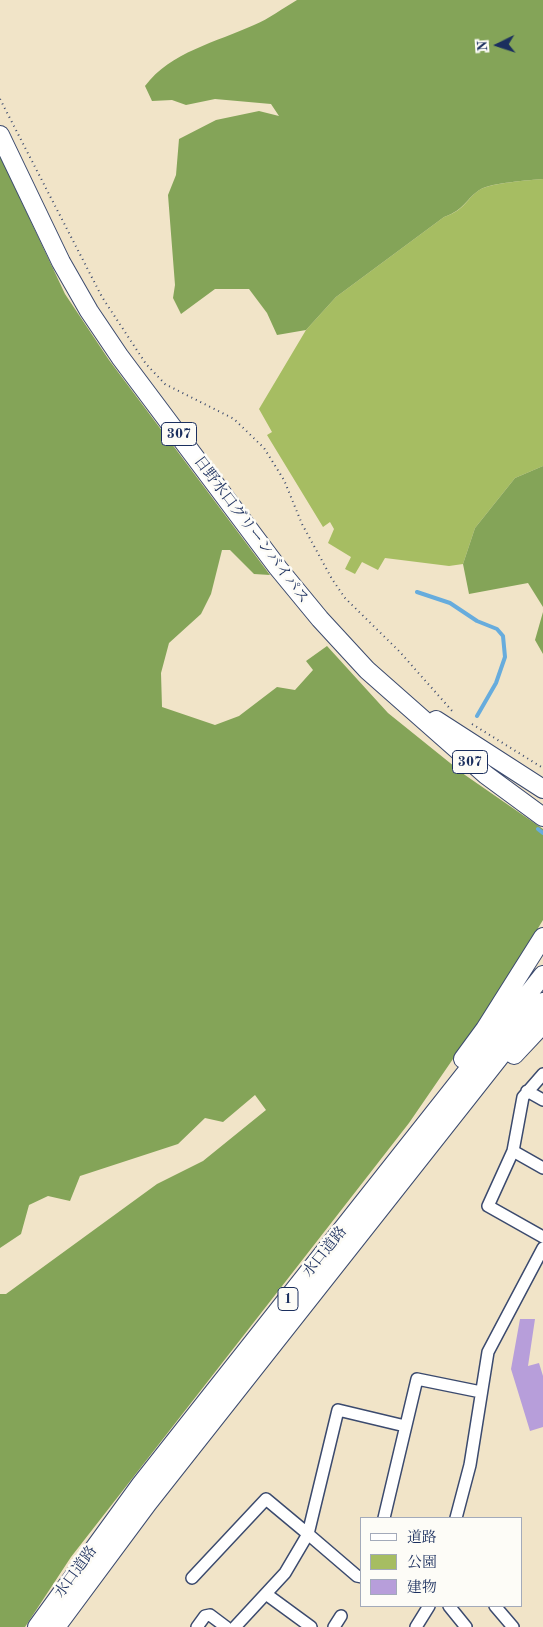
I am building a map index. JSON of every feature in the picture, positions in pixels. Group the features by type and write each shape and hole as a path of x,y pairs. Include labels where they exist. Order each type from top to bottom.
{"highway":[{"name":"日野水口グリーンバイパス","path":"0,135 61,262 89,311 120,357 261,546 320,619 368,670 404,701 428,726 486,775 525,806 543,817"},
{"name":"日野水口グリーンバイパス","path":"404,701 411,702 543,789"},
{"name":"1","path":"431,1118 434,1104 451,1076 485,1029 543,937"},
{"name":"水口道路","path":"37,1627 141,1484 543,975"},
{"name":"水口道路","path":"56,1627 148,1503 543,1002"},
{"name":"1","path":"454,1115 462,1112 543,1024"}],"street":[{"path":"543,1074 523,1097 513,1151 488,1206 543,1237"},
{"path":"528,1091 543,1100"},
{"path":"513,1151 543,1168"},
{"path":"456,1517 470,1465 488,1352 543,1248"},
{"path":"384,1517 417,1379 481,1392"},
{"path":"236,1627 285,1573 308,1534 338,1410 405,1426"},
{"path":"192,1578 266,1499 360,1577"},
{"path":"266,1594 311,1627"},
{"path":"416,1627 428,1607"},
{"path":"450,1607 466,1627"},
{"path":"496,1607 513,1627"},
{"path":"197,1627 205,1616 210,1615 226,1627"},
{"path":"334,1627 341,1616"}],"path":[{"path":"0,99 102,296 146,364 165,384 234,419 264,448 284,480 302,524 332,579 345,598 400,652 453,713"},
{"path":"469,723 543,768"}],"green space":[{"path":"297,0 543,0 543,179 502,183 481,189 457,211 444,217 336,297 306,330 277,335 267,313 249,289 215,289 181,314 173,298 175,285 168,195 176,175 179,139 216,120 259,111 279,116 271,104 215,99 186,105 172,100 152,101 145,86 155,74 181,56 260,23"},
{"path":"0,156 65,294 109,360 270,575 254,574 230,550 222,550 211,594 201,614 169,643 161,673 162,707 215,725 239,716 277,687 295,690 313,670 306,661 327,646 388,713 465,775 543,829 543,920 499,992 409,1123 71,1557 25,1627 0,1627 0,1294 6,1294 157,1184 203,1161 266,1110 255,1095 223,1122 205,1118 178,1144 80,1176 70,1201 48,1196 29,1205 21,1234 0,1248"},
{"path":"543,179 543,466 515,478 475,528 463,564 449,566 385,558 378,570 362,562 355,574 345,569 351,557 328,543 334,529 330,522 323,527 267,435 272,432 259,409 306,330 336,297 444,217 457,211 481,189 502,183"},
{"path":"543,466 543,607 528,583 469,594 463,564 475,528 515,478"},
{"path":"543,612 543,654 535,640"}],"building":[{"path":"520,1319 535,1319 528,1366 539,1363 543,1376 543,1427 530,1431 511,1369"}],"waterway":[{"path":"417,592 450,603 477,621 497,629 503,636 505,657 496,683 477,716"},
{"path":"538,829 543,833"}]}
